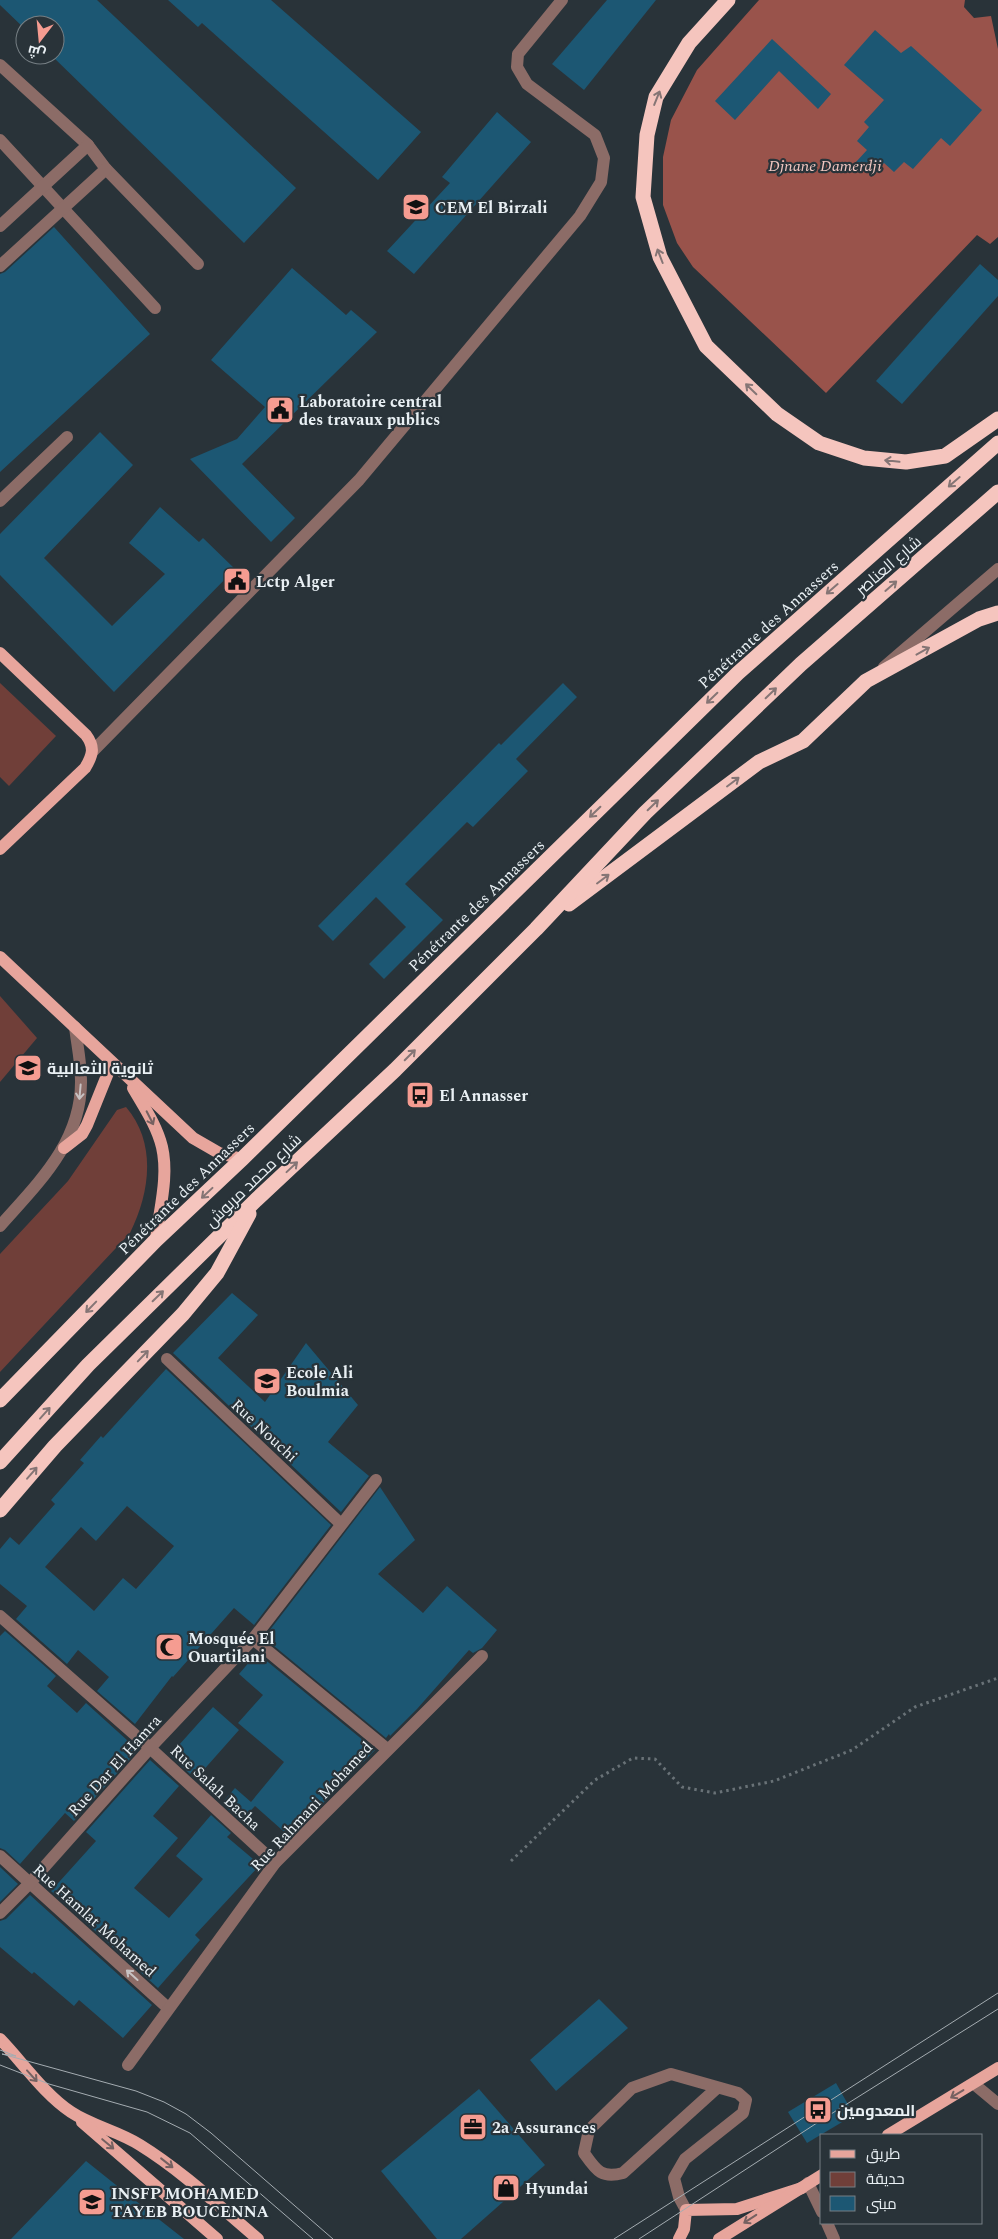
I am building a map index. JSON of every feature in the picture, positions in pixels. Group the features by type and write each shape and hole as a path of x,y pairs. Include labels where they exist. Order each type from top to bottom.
{"highway":[{"path":"728,0 689,43 656,97 647,135 643,197 660,257 706,346 777,414 819,443 864,458 906,462 945,456 998,419"},
{"name":"Pénétrante des Annassers","path":"0,1400 156,1240 242,1159 738,673 994,446"},
{"name":"شارع العناصر","path":"536,929 645,814 801,664 998,492"},
{"path":"536,929 759,762 803,741 866,682 979,619 998,614"},
{"name":"شارع محمد مربوش","path":"0,1462 88,1365 256,1200 395,1070 536,929"},
{"path":"0,1510 56,1446 183,1314 217,1273 256,1200"}],"main road":[{"path":"0,849 85,768 93,751 91,742 86,735 2,659"},
{"path":"0,957 193,1138 219,1153 242,1159"},
{"path":"64,1148 82,1134 112,1063"},
{"path":"126,1075 148,1112 162,1148 164,1183 156,1240"},
{"path":"0,2039 16,2056 30,2076 217,2239"},
{"path":"890,2134 998,2068"},
{"path":"71,2112 130,2139 163,2159 258,2239"},
{"path":"719,2239 820,2176"},
{"path":"680,2239 684,2229 686,2210 736,2209 805,2186"}],"street":[{"path":"93,751 359,480 580,216 601,182 604,158 595,135 528,84 517,67 518,54 562,0"},
{"path":"0,65 88,145 106,169 198,264"},
{"path":"0,140 63,206 155,308"},
{"path":"0,226 88,145"},
{"path":"0,266 63,206 106,169"},
{"path":"0,502 68,437"},
{"path":"866,682 998,569"},
{"path":"0,1226 48,1171 64,1148 75,1123 80,1094 80,1065 74,1027"},
{"name":"Rue Nouchi","path":"167,1359 340,1524"},
{"name":"Rue Dar El Hamra","path":"0,1913 30,1883 150,1748 253,1639 340,1524 376,1480"},
{"name":"Rue Salah Bacha","path":"0,1616 150,1748 275,1863"},
{"path":"253,1639 387,1749"},
{"name":"Rue Rahmani Mohamed","path":"128,2065 275,1863 482,1656"},
{"name":"Rue Hamlat Mohamed","path":"0,1856 168,2008"},
{"path":"686,2210 679,2197 674,2178 685,2158 743,2113 746,2100 738,2093 671,2074 632,2088 589,2130 584,2153 595,2170 610,2176 623,2173 717,2088"},
{"path":"974,2084 998,2104"},
{"path":"805,2186 820,2209"},
{"path":"827,2224 834,2239"}],"path":[{"path":"511,1861 595,1780 632,1758 655,1759 682,1787 715,1793 774,1781 852,1750 915,1706 998,1678"}],"green space":[{"name":"Djnane Damerdji","path":"759,0 965,0 964,7 974,18 991,16 998,49 998,237 990,244 977,235 826,393 693,267 677,243 663,205 663,157 671,120 697,70"},
{"path":"0,683 56,736 9,786 0,777"},
{"path":"0,996 37,1038 0,1082"},
{"path":"126,1107 136,1121 143,1136 147,1168 142,1202 130,1233 0,1372 0,1254 68,1181 117,1110"}],"building":[{"path":"0,0 97,0 296,188 244,243 61,65 65,65 65,15 15,15 15,19 0,5"},
{"path":"168,0 271,0 421,132 378,180 202,23 198,27"},
{"path":"607,0 656,0 584,90 552,64"},
{"path":"875,30 901,53 911,46 982,110 950,146 941,138 913,169 904,162 894,172 884,163 873,176 856,162 867,150 857,141 869,127 864,122 884,100 844,65"},
{"path":"772,39 831,94 818,109 779,71 735,120 715,101"},
{"path":"497,112 531,142 414,274 387,251 450,183 442,177"},
{"path":"54,227 150,334 0,472 0,274 5,272"},
{"path":"980,264 998,280 998,296 902,404 876,381"},
{"path":"292,268 346,315 351,310 377,332 242,464 295,518 271,542 190,459 237,439 265,407 211,360"},
{"path":"100,432 133,465 44,558 112,626 165,574 129,543 160,507 199,542 203,538 235,569 114,692 0,575 0,534"},
{"path":"563,683 577,697 516,759 528,771 473,827 467,822 405,884 443,920 384,979 369,964 406,927 376,897 333,941 318,926 499,743 501,745"},
{"name":"Ecole Ali Boulmia","path":"232,1293 258,1315 218,1358 265,1402 306,1343 358,1405 328,1442 369,1476 341,1512 173,1353"},
{"path":"166,1369 331,1525 254,1625 234,1608 172,1676 135,1724 97,1691 109,1677 78,1650 67,1664 16,1619 27,1606 0,1584 0,1549 10,1537 19,1545 55,1504 51,1500 84,1463 80,1460 101,1436 103,1438","holes":["127,1506 174,1546 136,1589 123,1578 94,1611 45,1567 81,1527 96,1541"]},
{"path":"380,1487 415,1540 378,1574 423,1613 447,1586 497,1630 482,1648 473,1653 469,1650 417,1709 386,1738 268,1641 270,1639 266,1635"},
{"path":"5,1631 56,1676 47,1686 77,1713 86,1703 138,1750 74,1821 65,1813 20,1864 5,1850 0,1848 0,1636"},
{"path":"257,1653 375,1750 290,1837 255,1806 241,1821 222,1803 235,1788 251,1802 284,1762 238,1723 263,1695 239,1674"},
{"path":"213,1707 239,1730 200,1774 194,1769 190,1774 170,1755"},
{"path":"150,1760 179,1786 153,1816 178,1838 134,1888 169,1918 203,1879 176,1856 211,1815 231,1833 227,1837 260,1865 195,1935 200,1940 158,1988 51,1891 96,1841 86,1832"},
{"path":"0,1867 18,1884 0,1902"},
{"path":"30,1895 152,2005 123,2038 79,2000 74,2006 34,1972 32,1974 0,1947 0,1921 6,1919"},
{"path":"599,1999 628,2028 556,2091 530,2060"},
{"path":"836,2083 854,2115 807,2143 788,2112"},
{"name":"2a Assurances","path":"479,2089 545,2165 461,2239 437,2239 381,2171"},
{"name":"INSFP MOHAMED TAYEB BOUCENNA","path":"86,2161 156,2217 184,2239 11,2239"}],"tram line":[{"path":"614,2239 998,1993"},
{"path":"639,2239 823,2119 998,2009"},
{"path":"0,2050 16,2056 2,2054 136,2091 164,2102 186,2114 211,2133 333,2239"},
{"path":"0,2065 49,2084 147,2112 190,2133 313,2239"}],"place":[{"name":"CEM El Birzali","path":"416,207"},
{"name":"Laboratoire central des travaux publics","path":"280,410"},
{"name":"Lctp Alger","path":"237,581"},
{"name":"ثانوية الثعالبية","path":"28,1068"},
{"name":"El Annasser","path":"420,1095"},
{"name":"Ecole Ali Boulmia","path":"267,1381"},
{"name":"Mosquée El Ouartilani","path":"169,1647"},
{"name":"المعدومين","path":"818,2110"},
{"name":"2a Assurances","path":"473,2127"},
{"name":"Hyundai","path":"506,2188"},
{"name":"INSFP MOHAMED TAYEB BOUCENNA","path":"92,2202"}]}
